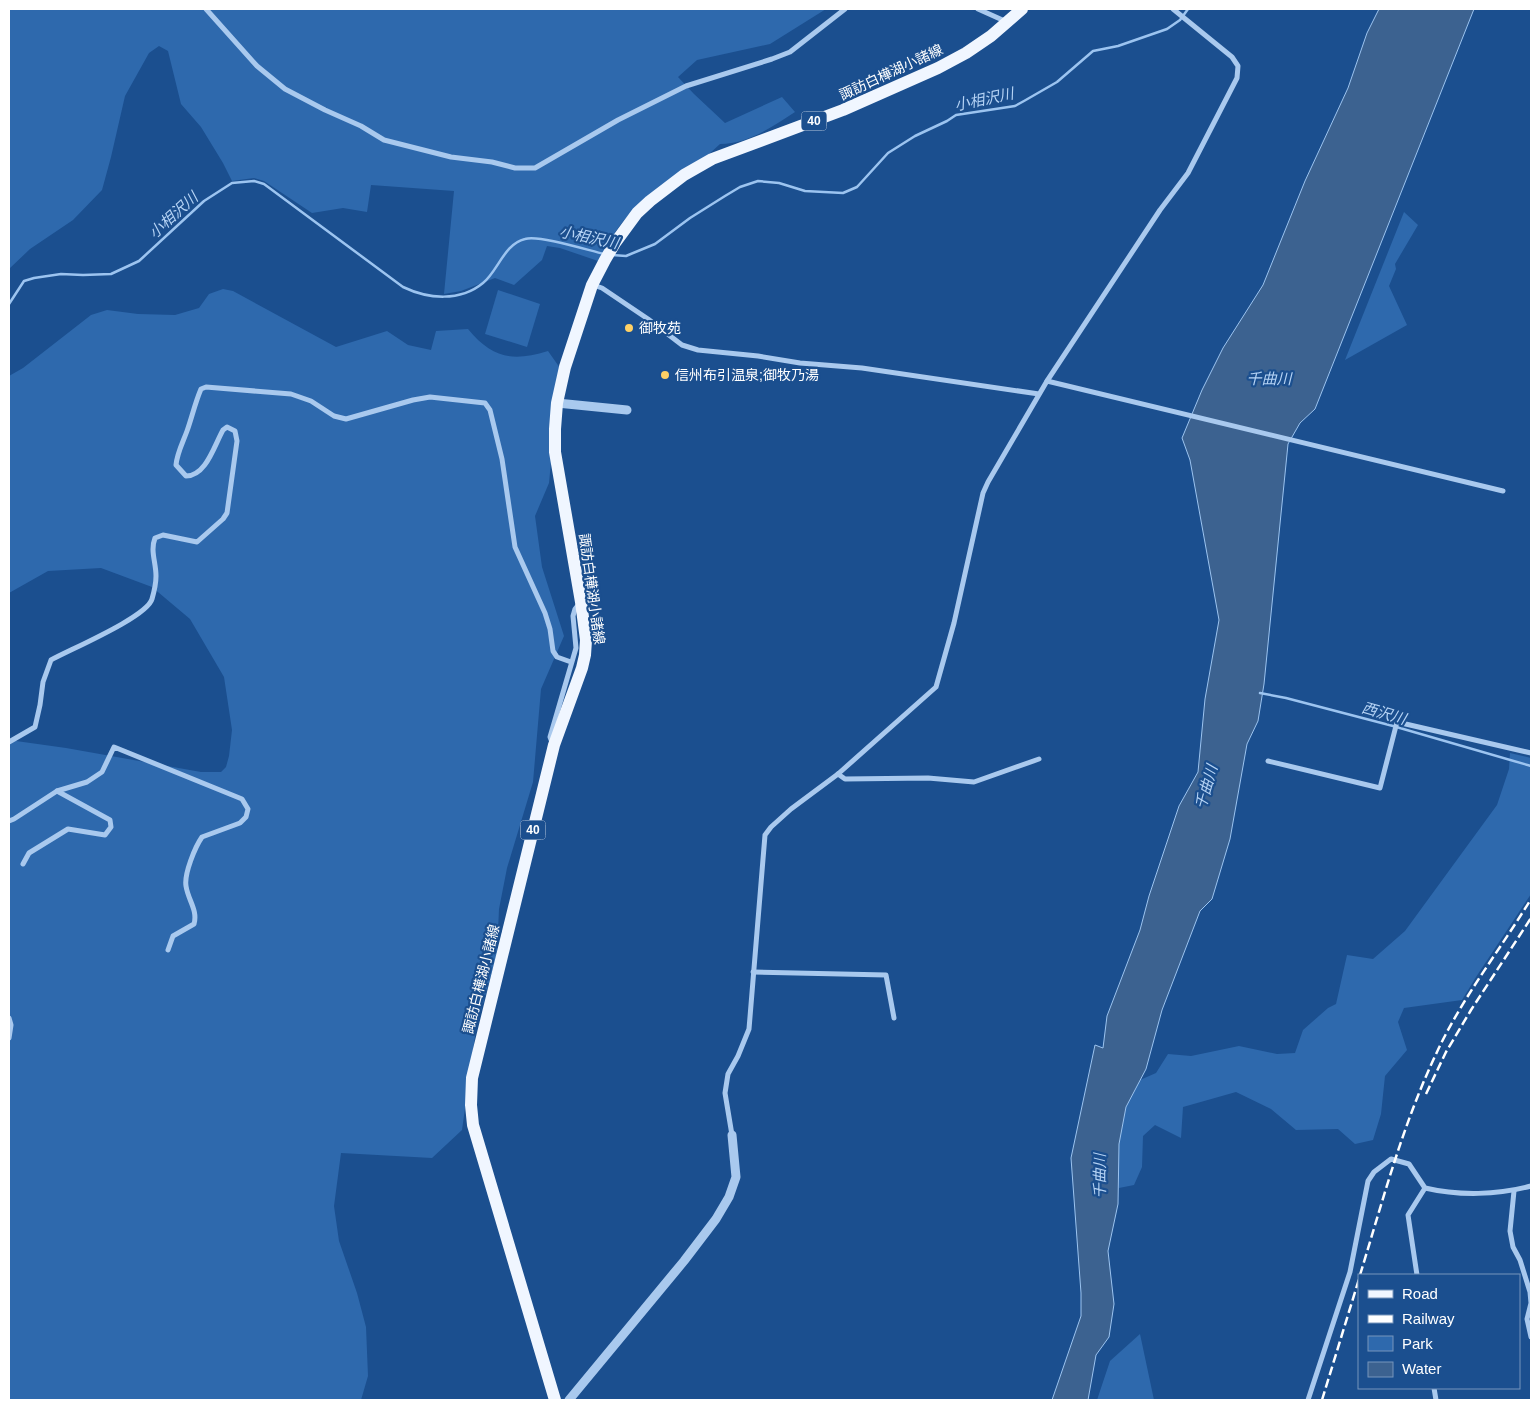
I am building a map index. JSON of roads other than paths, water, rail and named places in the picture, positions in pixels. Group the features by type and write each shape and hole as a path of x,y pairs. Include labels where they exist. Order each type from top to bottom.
{"main road":[{"name":"諏訪白樺湖小諸線","path":"555,1400 473,1125 471,1105 472,1078 554,745 585,655 586,640 581,602 554,452 557,403 565,367 592,285 614,243 637,213 650,200 684,175 712,159 843,110 938,68 966,53 1008,22 1022,9"}],"street":[{"path":"206,9 257,66 285,89 361,126 384,140 451,157 492,162 515,168 535,168 618,120 686,86 772,60 790,52 845,9"},
{"path":"978,9 1008,22"},
{"path":"569,1400 716,1219 729,1197 736,1177 725,1093 728,1074 749,1029 765,835 791,809 838,774 936,688 952,632 983,493 988,482 1047,381 1160,210 1188,173 1237,78 1238,66 1232,57 1175,10"},
{"path":"592,285 602,288 682,345 698,350 758,356 800,363 862,368 1039,394"},
{"path":"1047,381 1503,492"},
{"path":"9,742 35,727 43,682 51,660 127,621 144,609 151,601 156,575 152,547 155,538 163,535 197,542 223,519 227,513 237,441 236,431 227,427 223,430 202,470 193,476 186,476 176,466 176,459 188,429 197,398 201,389 206,387 291,394 311,401 334,416 346,420 413,400 430,397 485,403 490,410 502,459 515,547 545,613 550,629 553,651 557,657 571,662"},
{"path":"557,403 627,410"},
{"path":"554,745 550,737 576,648 573,616 575,609 581,602"},
{"path":"1268,762 1380,788 1397,722 1531,753"},
{"path":"9,821 57,791 87,782 102,772 114,747 242,799 248,809 246,817 240,823 202,837 198,842 186,882 196,916 194,924 173,936 168,950"},
{"path":"838,774 845,779 928,778 974,782 1039,759"},
{"path":"23,864 29,853 68,828 104,835 111,828 110,820 57,791"},
{"path":"753,972 886,975 894,1018"},
{"path":"9,1018 12,1025 9,1038"},
{"path":"1308,1400 1350,1272 1368,1181 1374,1172 1391,1159 1409,1164 1426,1188 1443,1192 1514,1191 1531,1186"},
{"path":"1417,1274 1408,1215 1426,1188"},
{"path":"1514,1191 1510,1231 1513,1247 1520,1260 1530,1292 1531,1304 1528,1319 1531,1337"}],"water":[{"name":"千曲川","path":"1379,9 1474,9 1315,409 1300,423 1288,444 1264,684 1258,721 1247,744 1230,839 1212,899 1200,911 1162,1010 1146,1069 1126,1107 1119,1144 1118,1204 1108,1251 1114,1304 1109,1337 1096,1355 1088,1400 1052,1400 1081,1316 1071,1158 1095,1045 1103,1048 1107,1016 1140,930 1149,896 1179,806 1198,772 1205,699 1219,620 1190,460 1182,438 1202,390 1223,348 1263,285 1305,181 1348,88 1367,33"}],"waterway":[{"name":"小相沢川","path":"612,255 626,256 655,244 690,218 725,196 740,187 758,181 779,183 805,191 843,193 857,187 888,153 915,136 956,115 1015,106 1057,82 1093,51 1118,46 1167,29 1180,20 1188,9"},
{"name":"小相沢川","path":"9,304 24,281 61,274 111,274 139,261 204,201 232,183 254,181 264,184 403,287 423,294 444,297 454,296 474,289 488,278 512,246 525,239 532,238 552,241 604,254"},
{"name":"西沢川","path":"1260,693 1393,726 1531,766"}],"railway":[{"path":"1360,1274 1404,1134 1437,1052 1458,1012 1531,899"},
{"path":"1426,1094 1446,1052 1471,1010 1531,918"},
{"path":"1322,1400 1358,1282"}],"place":[{"name":"御牧苑","path":"629,328"},
{"name":"信州布引温泉;御牧乃湯","path":"665,375"}]}
